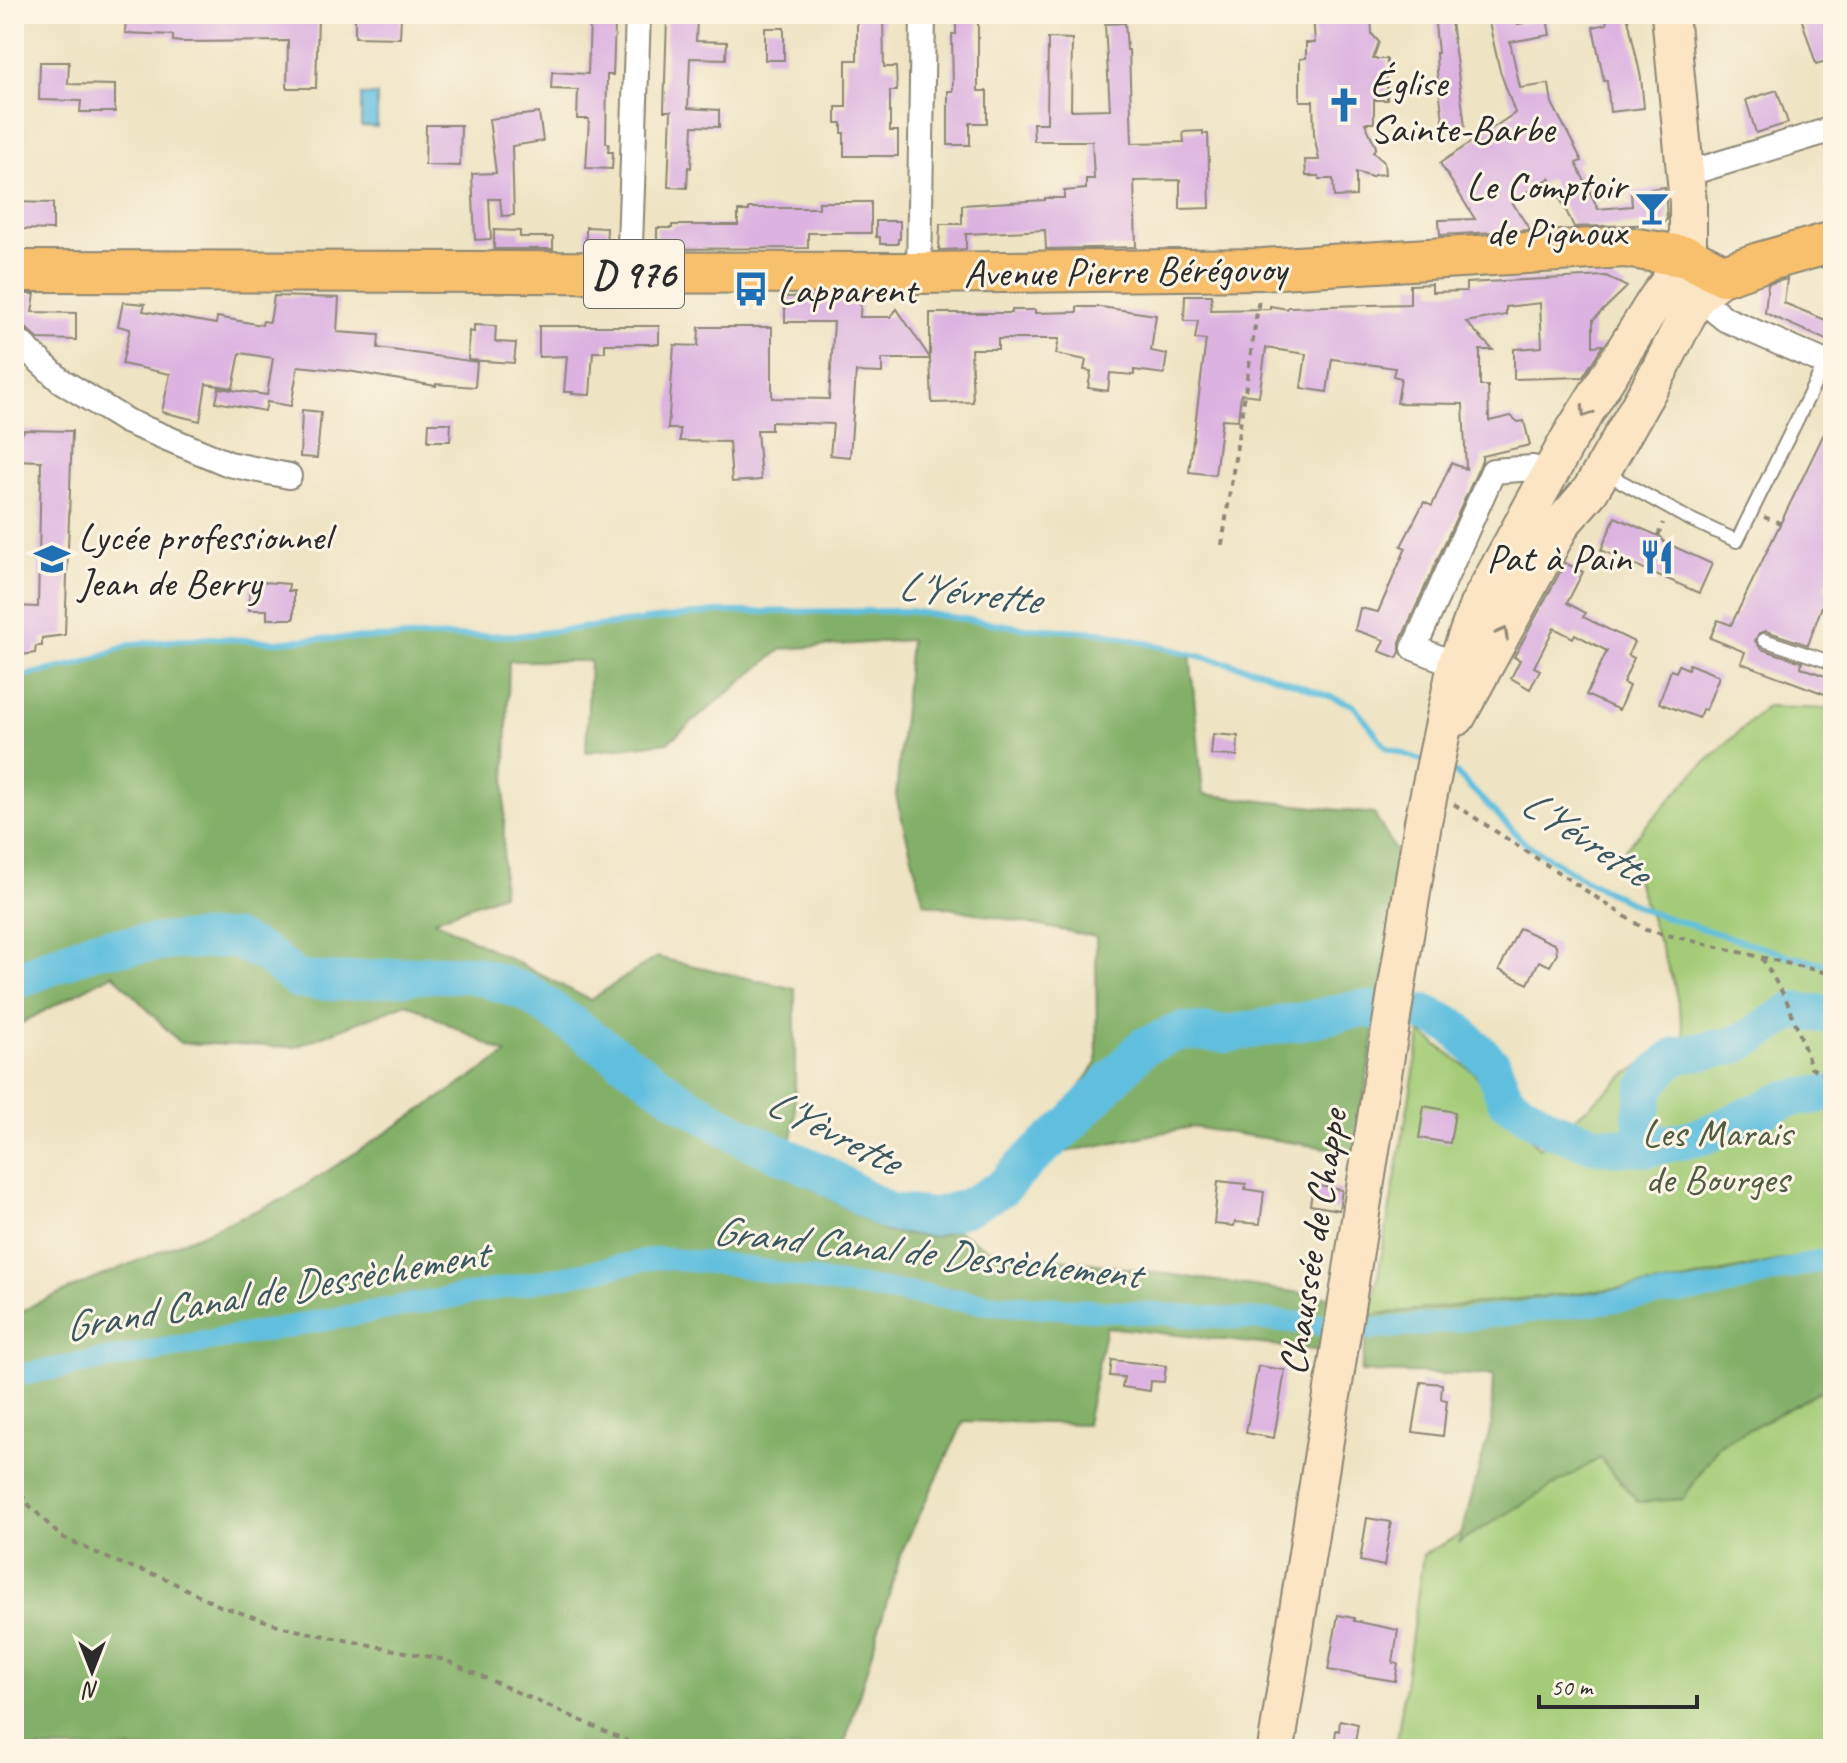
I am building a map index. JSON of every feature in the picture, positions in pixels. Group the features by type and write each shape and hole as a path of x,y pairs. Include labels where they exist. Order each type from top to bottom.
{"main road":[{"path":"1670,14 1686,174 1688,257 1711,285 1759,263 1833,242"},
{"path":"1688,257 1833,218"},
{"name":"Avenue Pierre Bérégovoy","path":"14,271 629,274 1263,269 1625,247 1688,257"},
{"name":"Avenue Pierre Bérégovoy","path":"14,254 202,260 273,271"},
{"name":"Chaussée de Chappe","path":"1594,468 1671,311 1688,257"},
{"name":"Chaussée de Chappe","path":"1276,1749 1430,790 1439,750 1468,671 1478,605 1570,437 1657,298 1688,257"},
{"name":"Chaussée de Chappe","path":"1468,671 1563,522 1575,482 1594,468 1711,285"}],"street":[{"path":"629,274 638,14"},
{"path":"919,273 923,14"},
{"path":"1686,174 1833,129"},
{"path":"1711,285 1725,319 1829,365"},
{"path":"14,337 60,380 126,421 229,464 289,476"},
{"path":"1468,671 1414,648 1493,471 1533,468 1548,477"}],"lane":[{"path":"1594,468 1737,541 1829,365"},
{"path":"1764,640 1833,663"}],"path":[{"path":"1222,545 1263,269"},
{"path":"1430,790 1646,930 1833,972"},
{"path":"1762,958 1786,999 1811,1068 1833,1074"},
{"path":"14,1484 29,1505 60,1536 114,1561 164,1578 220,1606 290,1629 445,1660 645,1749"}],"green space":[{"path":"909,611 1026,628 1101,632 1190,653 1203,794 1374,814 1402,862 1355,1152 1191,1127 1030,1159 1097,1063 1096,937 924,903 896,796 910,640 782,649 668,742 586,752 590,661 509,661 502,894 434,920 590,1000 656,957 795,989 795,1118 787,1173 886,1232 934,1237 956,1230 988,1249 1331,1297 1323,1351 1106,1327 1086,1424 964,1421 902,1551 843,1749 14,1749 14,1317 35,1304 286,1198 507,1054 407,1003 295,1047 180,1043 113,974 14,1027 14,678 83,663 132,644 212,638 277,642 523,635 714,612"},
{"name":"Les Marais de Bourges","path":"1766,707 1833,709 1833,1249 1673,1283 1371,1315 1421,1033 1472,1071 1539,1148 1628,1073 1685,1038 1674,984 1625,849 1694,773"},
{"path":"1833,1249 1833,1385 1719,1445 1683,1499 1638,1502 1600,1458 1459,1542 1491,1426 1493,1375 1361,1372 1371,1315 1673,1283"},
{"path":"1833,1383 1833,1749 1396,1749 1423,1555 1600,1458 1638,1502 1683,1499 1719,1445"}],"water":[{"path":"361,95 377,95 377,127 361,126"}],"building":[{"path":"857,14 883,14 884,67 896,67 897,91 890,91 890,131 898,131 898,156 844,156 844,133 842,123 836,123 836,107 846,107 846,60 857,60"},
{"path":"956,14 978,14 978,91 987,91 987,123 970,123 970,145 948,145 948,91 953,91 952,34 956,34"},
{"name":"Église Sainte-Barbe","path":"1313,14 1371,14 1372,34 1379,42 1373,59 1387,59 1387,100 1374,100 1374,123 1365,123 1376,147 1373,152 1384,162 1385,174 1372,177 1356,172 1356,196 1334,197 1333,179 1306,176 1305,160 1319,160 1314,135 1313,101 1300,101 1300,59 1306,58 1306,43 1315,43"},
{"path":"1434,14 1450,14 1465,126 1444,128"},
{"path":"1487,14 1516,14 1518,24 1547,18 1550,35 1510,42 1520,88 1549,84 1552,103 1582,161 1576,163 1598,209 1632,206 1631,192 1665,187 1667,219 1662,224 1574,227 1550,178 1512,202 1530,230 1440,235 1439,220 1475,219 1440,163 1515,113 1500,71"},
{"path":"1605,14 1627,14 1644,108 1610,112 1607,81 1604,81 1593,27 1607,24"},
{"path":"1800,14 1821,14 1833,59 1816,64"},
{"path":"126,17 318,18 316,88 287,88 288,41 173,41 173,35 125,33"},
{"path":"355,17 401,17 400,38 355,37"},
{"path":"667,17 697,18 696,41 727,42 726,59 690,58 688,108 719,110 719,127 693,126 687,188 668,187 671,111 664,111"},
{"path":"590,22 615,23 613,75 607,75 606,143 609,143 608,152 613,152 612,169 586,168 589,119 577,119 578,90 551,89 552,72 588,74"},
{"path":"1125,23 1129,50 1132,143 1184,142 1183,132 1203,131 1203,134 1208,134 1210,208 1180,209 1180,180 1134,181 1136,247 1046,249 1045,230 966,234 966,249 939,250 940,224 962,224 962,205 1064,198 1064,191 1086,189 1086,179 1094,179 1092,141 1034,141 1033,123 1047,123 1048,38 1072,39 1071,110 1110,109 1105,24"},
{"path":"765,28 784,28 784,60 765,60"},
{"path":"40,62 69,62 68,84 115,85 115,112 80,112 81,101 39,100"},
{"path":"1777,90 1788,123 1756,133 1746,100"},
{"path":"539,113 543,141 512,146 514,215 502,216 500,199 489,199 491,239 475,240 472,174 496,173 489,119"},
{"path":"426,125 461,125 460,166 425,165"},
{"path":"14,202 53,203 53,230 22,229 22,223 14,223"},
{"path":"819,202 871,202 871,233 808,233 808,248 657,249 657,228 672,228 672,225 738,225 738,211 749,211 749,208 819,208"},
{"path":"876,221 900,221 898,244 880,244 880,237 876,237"},
{"path":"586,227 607,228 606,249 586,249"},
{"path":"494,230 520,231 520,237 553,237 553,249 494,249"},
{"path":"1606,276 1627,287 1593,320 1593,346 1603,345 1583,377 1514,379 1514,349 1542,347 1540,303 1506,307 1506,315 1466,322 1493,350 1480,350 1480,386 1488,386 1489,421 1511,416 1518,422 1524,421 1530,445 1482,456 1400,642 1397,658 1379,651 1384,640 1355,630 1360,608 1378,612 1406,548 1401,546 1424,502 1432,506 1451,463 1466,469 1463,404 1397,403 1401,378 1393,376 1395,368 1332,359 1327,392 1301,388 1306,354 1266,348 1259,396 1241,394 1238,420 1222,419 1215,475 1189,472 1206,340 1195,339 1198,321 1184,321 1185,295 1212,295 1210,310 1410,304 1410,285 1432,284 1432,292 1466,291 1466,283"},
{"path":"1787,279 1784,303 1833,323 1833,343 1765,313 1768,284"},
{"path":"14,294 35,294 32,312 76,313 76,340 38,339 15,322"},
{"path":"274,296 339,298 337,332 379,335 378,348 477,362 475,387 436,386 298,366 291,406 267,402 265,411 216,402 219,388 267,395 273,358 240,353 233,388 206,384 200,421 162,412 170,374 122,364 130,329 118,326 123,302 145,304 143,311 216,324 217,317 262,325 263,321 270,322"},
{"path":"785,297 861,297 860,317 890,317 897,309 930,358 930,313 1012,313 1012,310 1077,312 1077,307 1101,307 1156,315 1151,351 1167,354 1164,374 1134,370 1134,375 1110,373 1108,391 1088,388 1091,371 1084,370 1086,360 1056,354 1059,339 998,339 998,349 971,349 973,402 932,403 930,359 882,359 882,373 856,372 850,457 830,455 833,424 771,422 771,430 757,430 761,480 732,482 729,442 680,441 680,429 668,429 674,345 698,346 699,327 772,327 772,398 829,399 834,322 785,322"},
{"path":"474,325 496,326 495,342 516,343 514,363 468,360 469,331 474,332"},
{"path":"539,326 659,326 659,344 605,344 605,352 593,352 590,395 572,394 564,392 567,356 539,357"},
{"path":"302,410 321,412 317,458 300,457"},
{"path":"1833,415 1833,570 1824,588 1833,593 1833,612 1822,606 1808,645 1766,631 1759,633 1755,641 1761,649 1802,662 1801,667 1833,676 1833,697 1741,663 1745,652 1710,638 1718,620 1731,625"},
{"path":"429,423 451,423 450,441 428,441"},
{"path":"24,430 72,431 65,635 42,638 42,646 36,646 35,653 14,656 14,606 38,607 41,461 14,460 14,450"},
{"name":"Pat à Pain","path":"1615,517 1712,564 1699,593 1601,550"},
{"path":"1565,563 1583,572 1567,603 1586,613 1583,617 1634,642 1628,655 1634,658 1623,683 1629,686 1619,710 1586,695 1607,651 1575,634 1573,638 1554,628 1534,667 1540,670 1530,689 1511,678 1520,660 1514,657"},
{"path":"250,581 289,584 288,591 294,591 294,619 267,619 267,610 249,610"},
{"path":"1689,664 1719,676 1706,710 1702,709 1699,718 1659,703 1671,670 1676,672 1679,665 1688,669"},
{"path":"1213,734 1238,736 1237,756 1211,755"},
{"path":"1519,928 1556,945 1557,954 1550,966 1539,961 1528,984 1499,970"},
{"path":"1424,1106 1455,1112 1450,1143 1419,1138"},
{"path":"1218,1181 1246,1184 1245,1189 1264,1192 1260,1224 1214,1224"},
{"path":"1313,1185 1342,1190 1339,1210 1310,1205"},
{"path":"1112,1360 1166,1366 1164,1382 1151,1381 1150,1391 1122,1387 1124,1377 1110,1376"},
{"path":"1258,1366 1285,1370 1274,1438 1246,1433"},
{"path":"1421,1382 1442,1384 1441,1399 1447,1400 1443,1436 1413,1432"},
{"path":"1367,1518 1391,1522 1384,1566 1360,1561"},
{"path":"1338,1615 1398,1630 1393,1663 1398,1664 1395,1681 1328,1670"},
{"path":"1340,1720 1358,1724 1354,1749 1334,1749"}],"waterway":[{"name":"L'Yévrette","path":"14,678 83,663 132,644 212,638 277,642 523,635 714,612 909,611 1026,628 1101,632 1260,671 1353,705 1387,748 1424,761"},
{"name":"L'Yévrette","path":"1445,769 1456,773 1525,843 1585,880 1649,912 1793,957 1833,963"},
{"name":"L'Yèvrette","path":"14,981 95,949 234,939 267,955 298,980 337,982 431,974 472,974 526,992 683,1102 744,1138 819,1171 888,1212 932,1217 965,1208 1001,1189 1069,1125 1144,1046 1181,1031 1227,1034 1357,1009 1424,1013 1454,1027 1492,1064 1506,1100 1549,1128 1594,1144 1621,1147 1648,1148 1703,1136 1787,1099 1833,1093"},
{"path":"1648,1148 1641,1116 1646,1089 1668,1062 1679,1055 1733,1046 1792,1011 1833,1015"},
{"name":"Grand Canal de Dessèchement","path":"14,1376 658,1258 733,1265 832,1283 989,1304 1374,1329 1713,1289 1833,1257"}],"place":[{"name":"Église Sainte-Barbe","path":"1344,105"},
{"name":"Le Comptoir de Pignoux","path":"1652,208"},
{"name":"Lapparent","path":"751,289"},
{"name":"Pat à Pain","path":"1657,557"},
{"name":"Lycée professionnel Jean de Berry","path":"52,559"}]}
